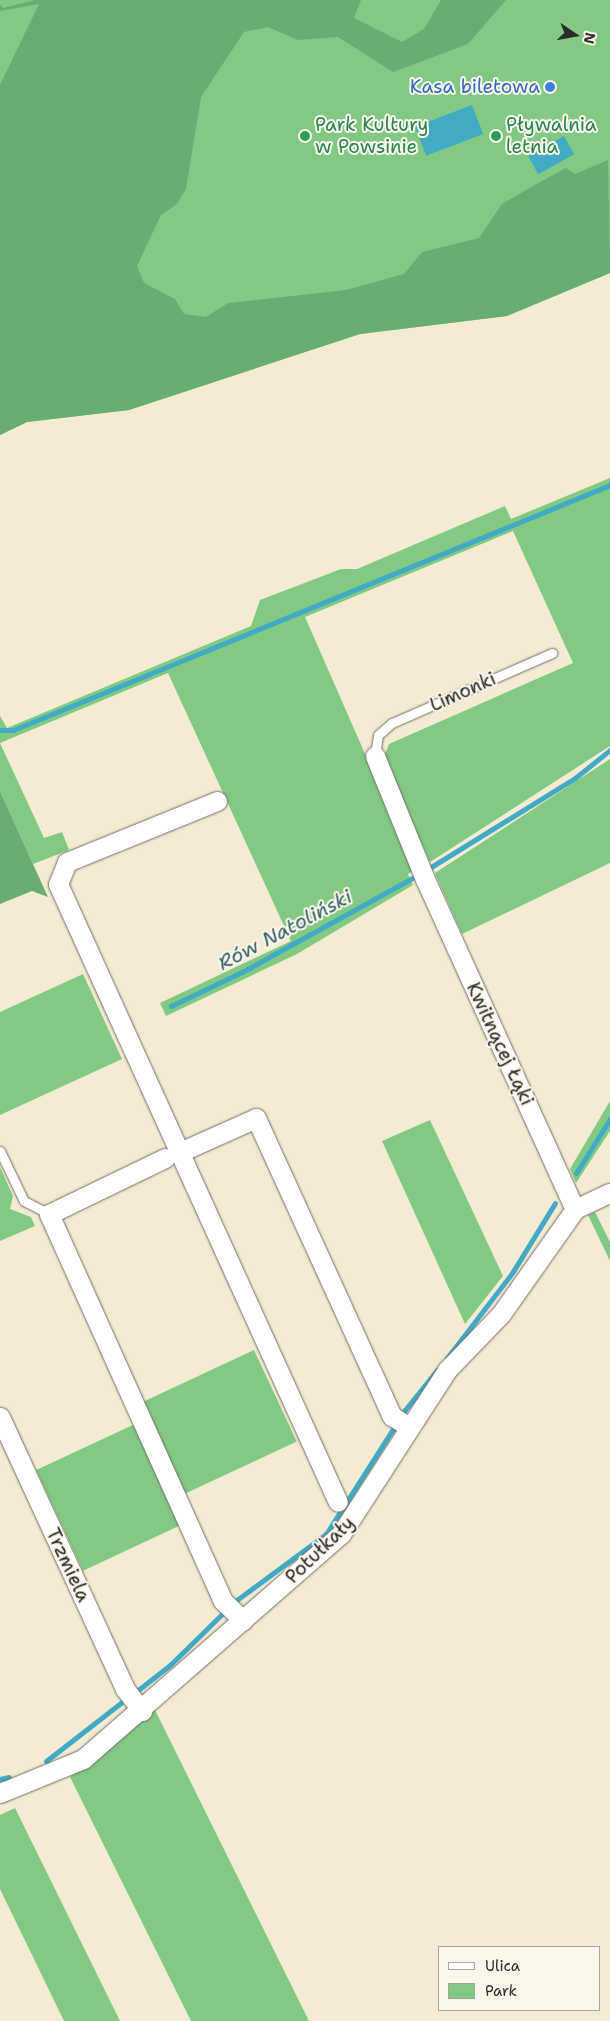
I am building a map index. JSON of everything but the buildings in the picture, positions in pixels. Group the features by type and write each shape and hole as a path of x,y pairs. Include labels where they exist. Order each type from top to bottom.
{"street":[{"name":"Kwitnącej Łąki","path":"375,756 425,879 575,1209"},
{"path":"218,801 67,862 59,874 59,889 172,1155 348,1510"},
{"path":"234,1611 49,1214 172,1155 256,1118 402,1422"},
{"name":"Potułkały","path":"0,1793 68,1769 134,1701 348,1510 402,1422 452,1363 501,1314 575,1209 610,1192"},
{"name":"Trzmiela","path":"0,1417 134,1701"}],"lane":[{"name":"Limonki","path":"375,756 378,735 392,723 552,653"},
{"path":"0,1151 24,1201 49,1214"}],"green space":[{"name":"Park Kultury w Powsinie","path":"0,0 610,0 610,273 507,316 360,334 129,410 27,422 0,435"},
{"path":"35,0 361,0 354,18 402,42 424,29 441,0 506,0 468,44 393,72 338,37 298,40 268,27 244,32 201,97 186,189 177,204 161,215 137,266 144,283 175,299 184,314 206,317 228,303 346,290 404,274 422,252 479,238 502,204 542,181 566,168 575,174 608,160 610,273 507,316 360,334 129,410 27,422 0,435 0,85 39,4 0,11 0,4 3,8"},
{"path":"610,478 610,746 430,862 383,760 389,744 573,663 513,531 305,617 416,870 408,874 413,885 297,954 166,1016 160,1003 291,941 168,673 0,743 0,716 7,728 251,626 260,600 341,569 357,569 505,506 511,519"},
{"path":"0,743 44,838 62,832 69,850 33,864 0,791"},
{"path":"610,759 610,863 462,934 435,873"},
{"path":"0,791 48,897 32,891 0,904"},
{"path":"83,974 122,1059 0,1115 0,1012"},
{"path":"610,1101 610,1131 576,1183 570,1169"},
{"path":"430,1120 503,1276 465,1324 382,1141"},
{"path":"0,1167 13,1196 10,1209 31,1217 35,1226 0,1241"},
{"path":"595,1212 610,1242 610,1261 588,1215"},
{"path":"254,1350 297,1442 184,1494 142,1402"},
{"path":"135,1424 182,1525 83,1571 36,1470"},
{"path":"154,1708 309,2021 191,2021 70,1777"},
{"path":"15,1808 120,2021 64,2021 0,1889 0,1815"}],"water":[{"path":"472,105 483,134 426,156 415,127"},
{"path":"564,136 574,154 538,174 528,156"}],"waterway":[{"path":"0,730 13,730 610,485"},
{"name":"Rów Natoliński","path":"431,867 575,778 610,750"},
{"name":"Rów Natoliński","path":"171,1006 242,972 412,878"},
{"path":"576,1173 610,1119"},
{"path":"447,1358 512,1273 555,1203"},
{"path":"400,1416 437,1370"},
{"path":"133,1694 170,1665 234,1602 326,1534 396,1424"},
{"path":"46,1761 126,1699"},
{"path":"0,1779 9,1777"}],"place":[{"name":"Kasa biletowa","path":"550,87"},
{"name":"Park Kultury w Powsinie","path":"305,136"},
{"name":"Pływalnia letnia","path":"496,136"}]}
